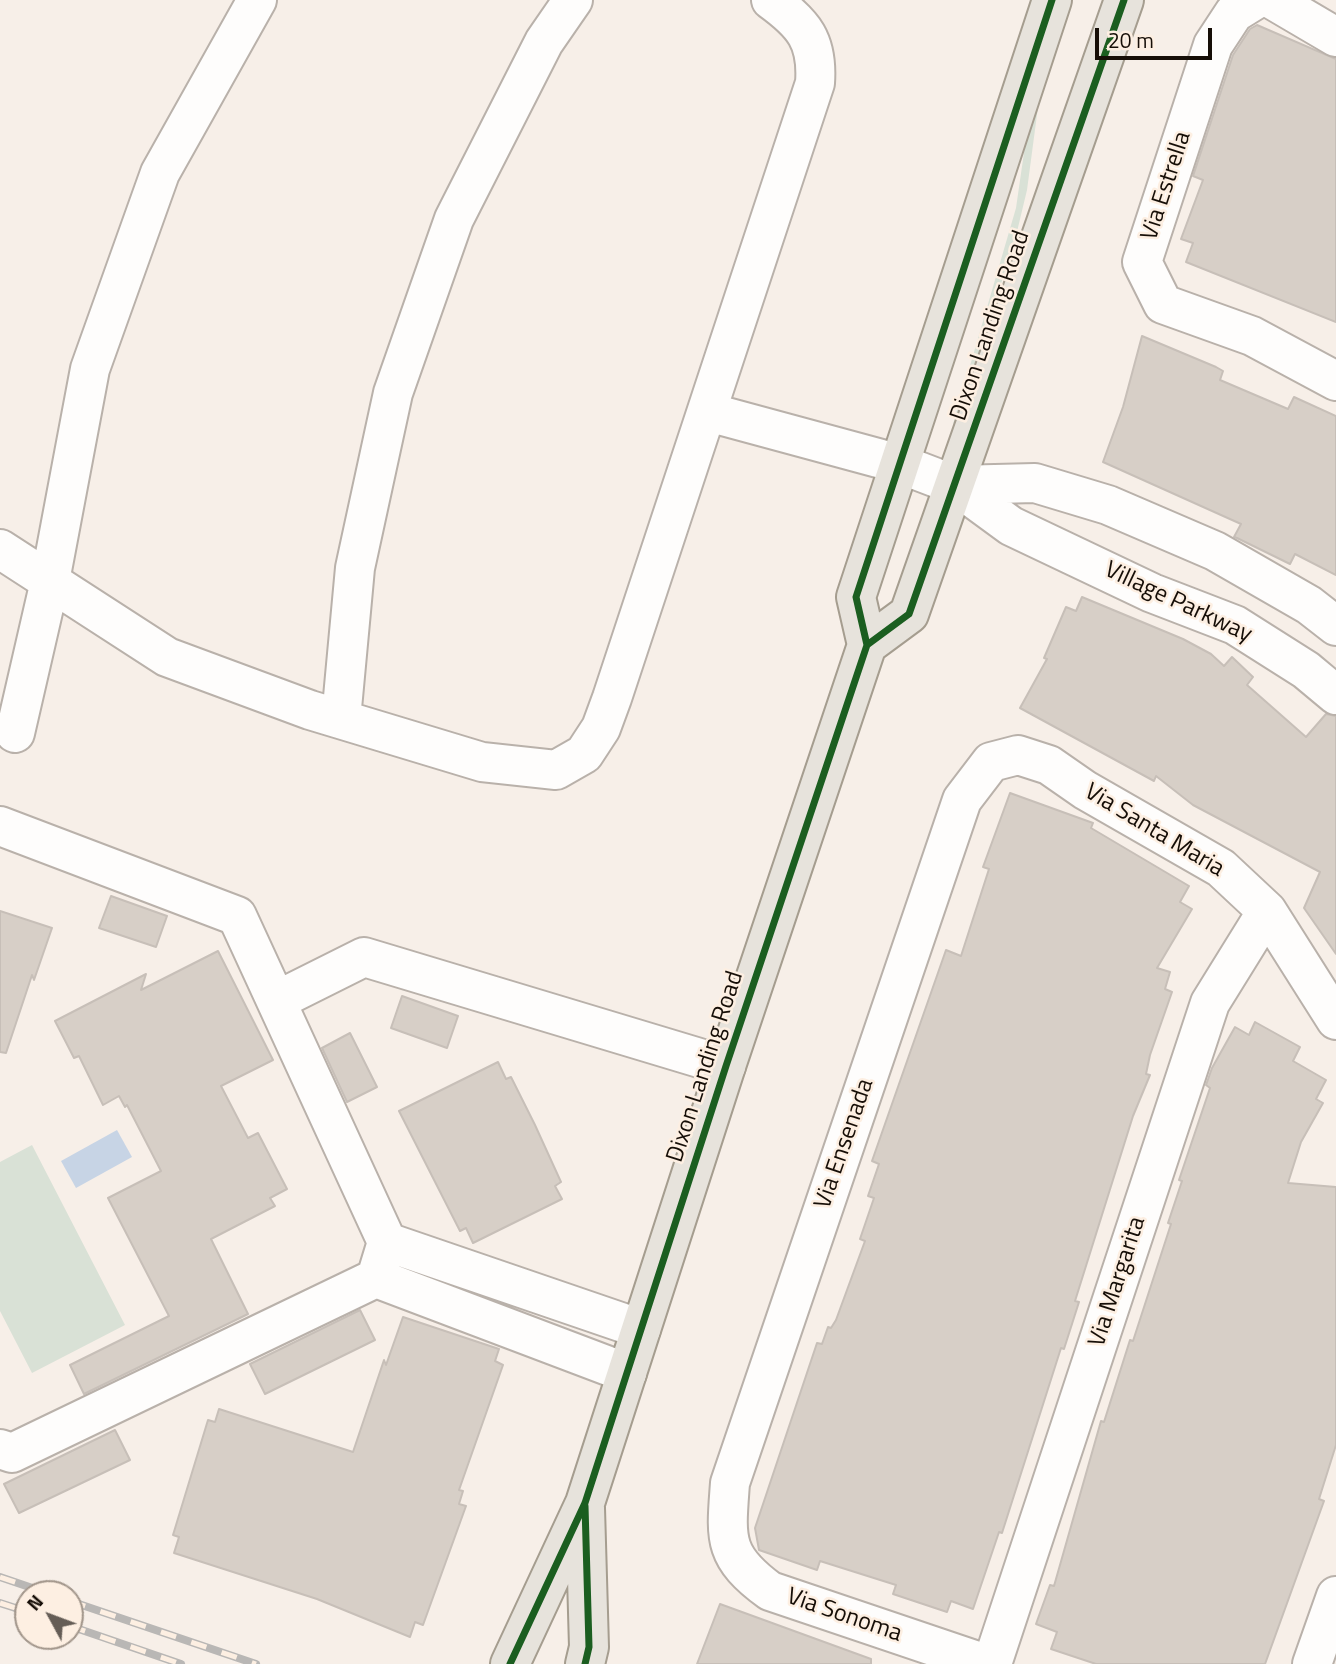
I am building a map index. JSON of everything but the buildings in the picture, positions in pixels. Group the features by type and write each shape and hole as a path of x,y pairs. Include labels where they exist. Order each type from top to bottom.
{"main road":[{"name":"Dixon Landing Road","path":"510,1664 585,1503 726,1066 867,645 856,597 1052,0"},
{"name":"Dixon Landing Road","path":"867,645 909,614 1125,0"},
{"name":"Dixon Landing Road","path":"585,1503 589,1647 585,1664"}],"street":[{"path":"15,733 50,581 90,369 160,173 257,0"},
{"path":"341,719 355,568 393,393 454,219 544,43 573,0"},
{"path":"0,549 167,657 341,719 482,762 556,769 584,754 605,718 816,83 817,64 812,40 799,23 771,0"},
{"name":"Via Estrella","path":"1255,0 1234,13 1213,45 1142,262 1163,304 1252,335 1336,381"},
{"path":"1273,0 1336,37"},
{"path":"708,411 900,464 955,485 1035,483 1108,505 1215,551 1309,605 1336,626"},
{"name":"Village Parkway","path":"955,485 1011,526 1152,593 1235,625 1306,670 1336,695"},
{"name":"Via Santa Maria","path":"991,762 1018,755 1049,765 1085,790 1221,868 1266,911 1336,1020"},
{"name":"Via Ensenada","path":"726,1537 730,1483 962,800 991,762"},
{"path":"0,826 237,916 278,1000 387,1242 376,1278"},
{"name":"Via Margarita","path":"992,1664 1210,1003 1266,911"},
{"path":"278,1000 364,957 726,1066"},
{"path":"387,1242 641,1329"},
{"path":"0,1449 12,1453 376,1278 627,1373"},
{"name":"Via Sonoma","path":"726,1537 743,1572 770,1591 986,1664"},
{"path":"1312,1664 1336,1596"}],"shaded area":[{"path":"1066,0 1072,0 1038,107 1027,190 1015,240 957,421 953,424 1016,208 1028,125"},
{"path":"32,1145 125,1325 32,1373 0,1311 0,1162"}],"water":[{"path":"117,1130 132,1157 76,1188 61,1161"}],"railway":[{"path":"0,1577 14,1582"},
{"path":"0,1603 14,1608"},
{"path":"84,1606 256,1664"},
{"path":"84,1631 181,1664"}],"cycle path":[{"path":"510,1664 585,1503 726,1066 867,645 856,597 1052,0"},
{"path":"867,645 909,614 1124,0"},
{"path":"585,1506 589,1647 585,1664"}]}
